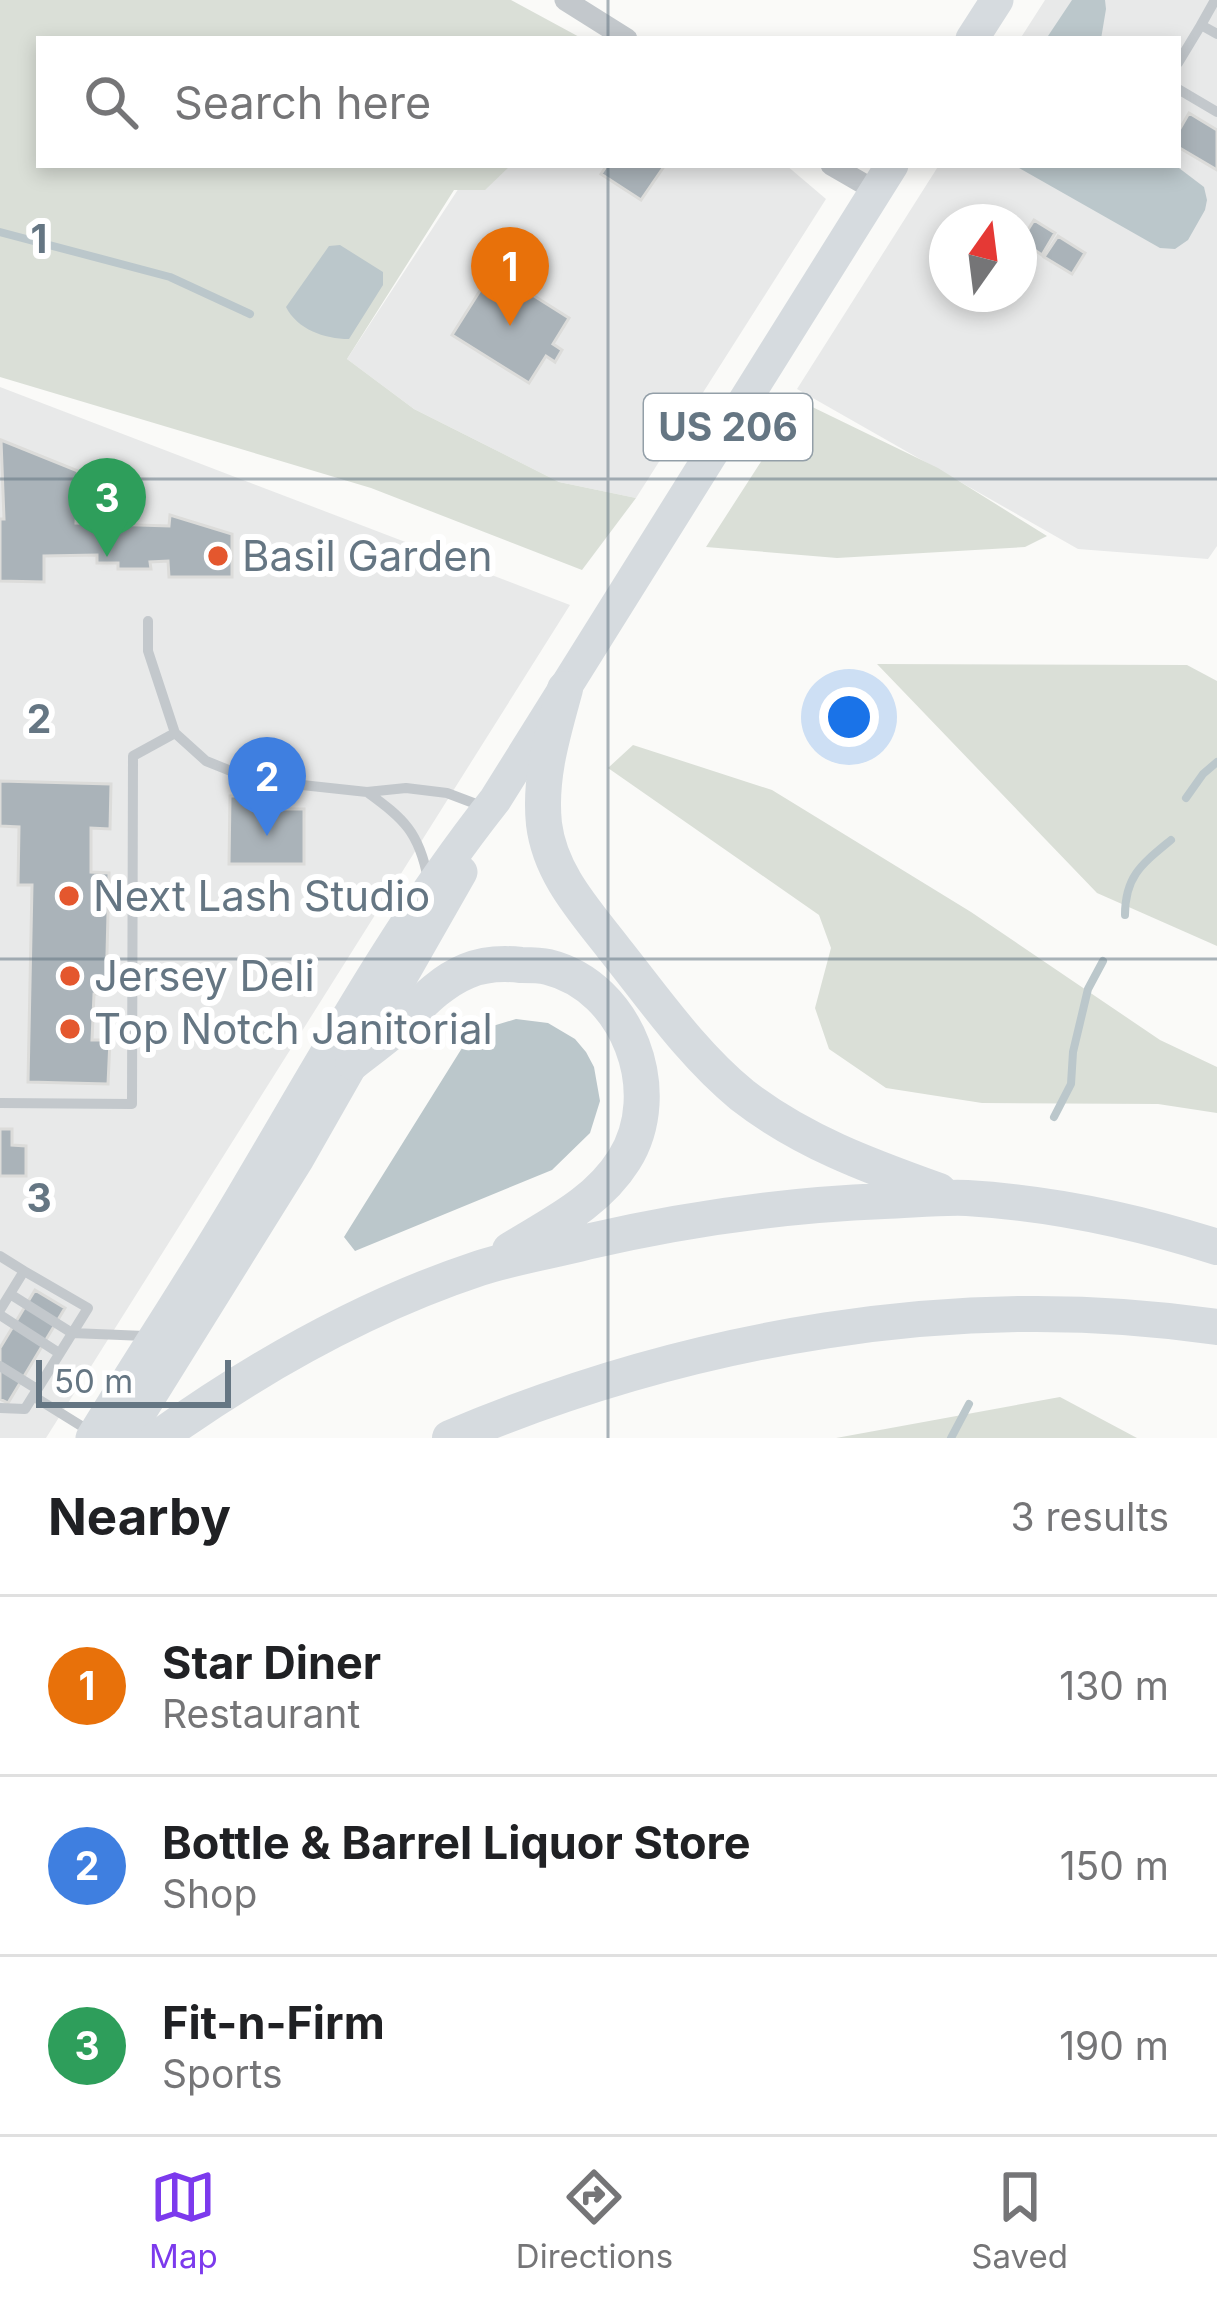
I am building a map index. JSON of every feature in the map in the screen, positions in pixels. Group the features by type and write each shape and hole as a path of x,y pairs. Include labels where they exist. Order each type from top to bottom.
{"highway":[{"path":"566,689 542,790 552,861 573,896 691,1045 742,1095 828,1148 960,1198"},
{"path":"353,1062 450,980 500,964 549,967 574,978 615,1011 637,1055 641,1081 638,1122 626,1157 586,1204 482,1267"},
{"path":"158,1438 259,1372 361,1316 482,1267 717,1216 819,1203 960,1198 1151,1226 1217,1247"},
{"path":"450,1438 613,1377 805,1334 880,1323 1039,1315 1157,1320 1217,1328"}],"main road":[{"path":"974,36 997,0"},
{"name":"US 206","path":"104,1437 155,1337 304,1088 430,886 491,804 566,689 884,178"},
{"name":"US 206","path":"104,1437 240,1255 455,887 491,804"}],"street":[{"path":"565,0 622,36"},
{"path":"843,168 884,178"}],"lane":[{"path":"1181,58 1215,0"},
{"path":"1201,25 1217,34"},
{"path":"1181,91 1217,112"},
{"path":"148,621 148,651 175,733 206,761 266,781 367,792 406,788 491,804"},
{"path":"0,1102 132,1103 133,756 175,733"},
{"path":"367,792 409,826 430,886"},
{"path":"0,1256 88,1308 25,1408 0,1408"},
{"path":"24,1271 0,1312 59,1353"},
{"path":"10,1294 72,1333 155,1337"},
{"path":"0,1366 104,1437"}],"shaded area":[{"path":"0,0 511,0 577,36 36,36 36,168 508,168 485,190 454,190 347,359 414,409 559,482 636,498 582,570 371,488 0,377"},
{"path":"1045,0 1217,0 1217,546 1208,559 1078,549 797,389 937,168 1181,168 1181,36 1022,36"},
{"path":"1072,0 1105,0 1102,36 1048,36"},
{"path":"472,168 790,168 826,199 636,498 559,482 414,409 347,359"},
{"path":"1019,168 1179,168 1204,187 1205,210 1188,240 1175,249 1160,248"},
{"path":"340,245 383,272 383,285 349,339 312,331 286,307 329,246"},
{"path":"0,387 570,605 46,1438 0,1438"},
{"path":"800,401 938,468 1047,536 1025,547 837,558 706,547"},
{"path":"877,664 1187,665 1217,681 1217,946 1097,893"},
{"path":"633,745 772,790 971,912 1160,1040 1217,1067 1217,1113 1158,1104 982,1103 886,1088 829,1049 815,1008 831,948 819,915 608,768"},
{"path":"516,1019 548,1023 575,1039 586,1052 600,1101 590,1133 552,1170 355,1251 344,1237 462,1048 486,1028"},
{"path":"1060,1397 1137,1438 836,1438"}],"building":[{"path":"1189,113 1217,130 1217,170 1181,149 1181,127"},
{"path":"605,168 663,168 641,200 601,174"},
{"path":"1037,222 1055,233 1042,255 1037,252"},
{"path":"1058,236 1085,253 1072,274 1044,257"},
{"path":"493,270 569,318 553,344 562,350 555,362 546,356 529,383 452,335"},
{"path":"1,440 78,471 76,523 169,526 170,515 232,534 232,577 169,577 168,561 150,562 151,569 118,569 118,563 97,563 97,555 44,556 44,582 0,581"},
{"path":"0,781 111,784 110,829 91,828 91,872 109,873 106,994 94,994 92,1040 110,1040 108,1084 28,1082 32,885 18,885 19,827 0,826"},
{"path":"230,796 265,796 265,809 304,809 304,864 229,864"},
{"path":"0,1129 12,1129 12,1145 26,1146 26,1176 0,1176"},
{"path":"35,1290 65,1308 8,1403 0,1399 0,1348"}],"waterway":[{"path":"0,232 170,277 250,314"},
{"path":"1186,798 1217,762"},
{"path":"1125,915 1128,890 1137,872 1171,840"},
{"path":"1054,1117 1071,1084 1073,1052 1088,989 1103,961"},
{"path":"951,1438 969,1404"}],"place":[{"name":"Star Diner","path":"510,326"},
{"name":"Basil Garden","path":"218,556"},
{"name":"Fit-n-Firm","path":"107,557"},
{"name":"Bottle & Barrel Liquor Store","path":"267,836"},
{"name":"Next Lash Studio","path":"69,896"},
{"name":"Jersey Deli","path":"70,976"},
{"name":"Top Notch Janitorial","path":"70,1029"}]}
